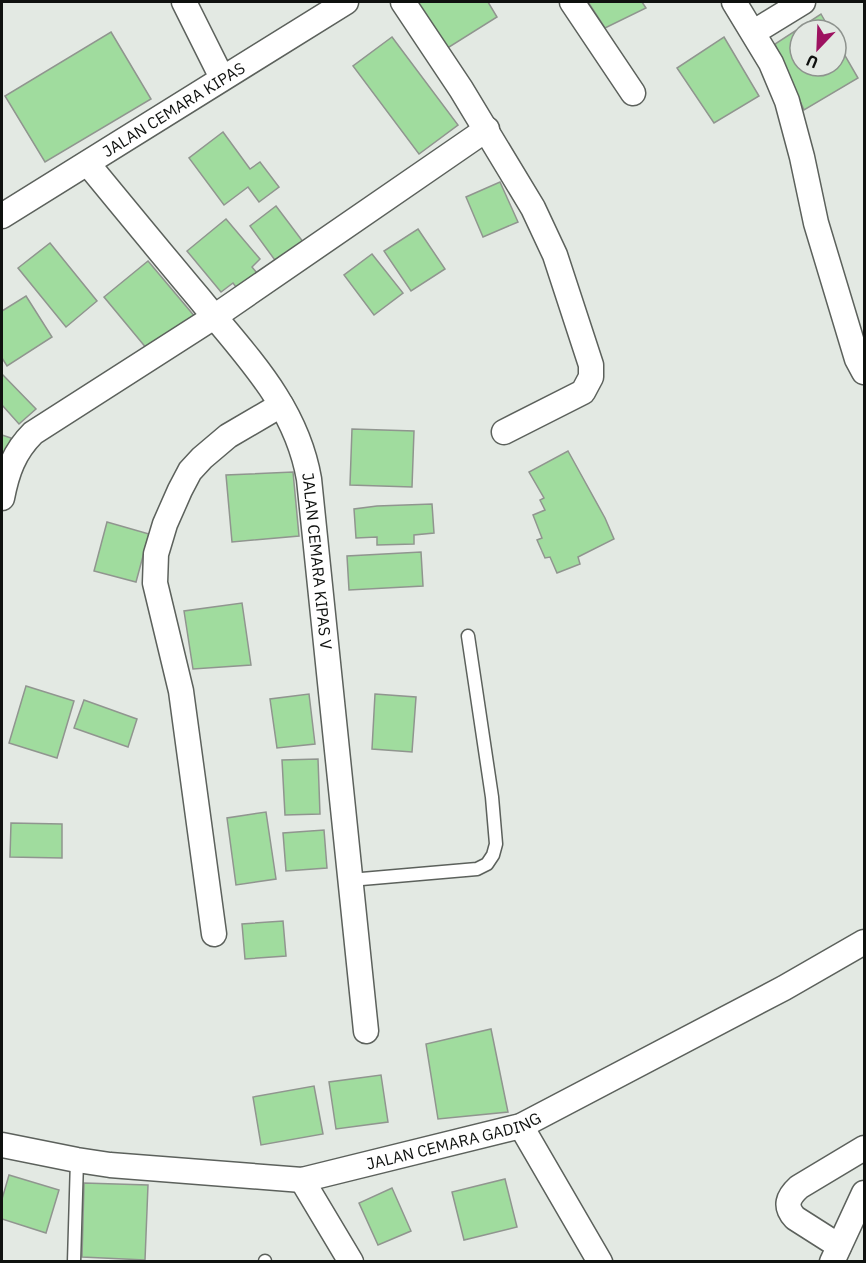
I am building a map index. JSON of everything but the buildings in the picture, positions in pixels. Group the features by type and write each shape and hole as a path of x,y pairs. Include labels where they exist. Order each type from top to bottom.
{"street":[{"path":"184,2 222,78"},
{"name":"JALAN CEMARA KIPAS","path":"2,216 346,2"},
{"path":"403,2 487,129 533,208 555,255 591,365 588,386 577,396 504,432"},
{"path":"572,2 633,93"},
{"path":"734,2 771,63 787,100 816,223 857,359 864,372"},
{"path":"754,32 803,2"},
{"path":"2,498 10,464 20,445 33,433 214,317 487,129"},
{"name":"JALAN CEMARA KIPAS V","path":"88,164 264,377 297,432 305,456 366,1031"},
{"path":"214,934 181,692 155,583 156,554 165,524 190,471 228,436 281,405"},
{"name":"JALAN CEMARA GADING","path":"2,1145 77,1160 302,1180 521,1126 784,988 864,942"},
{"path":"521,1126 600,1262"},
{"path":"864,1148 799,1187 791,1195 788,1204 795,1218 835,1254 864,1193"},
{"path":"302,1180 351,1262"}],"lane":[{"path":"350,880 477,869 487,864 493,855 496,843 492,797 468,636"},
{"path":"74,1262 77,1160"}]}
